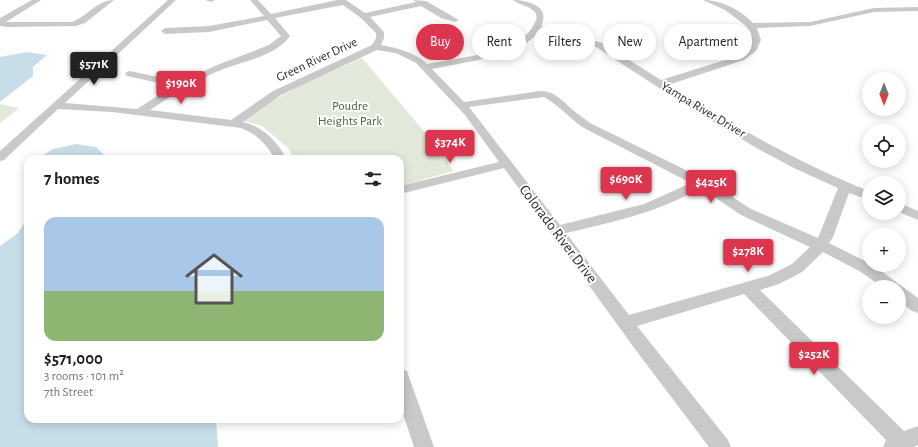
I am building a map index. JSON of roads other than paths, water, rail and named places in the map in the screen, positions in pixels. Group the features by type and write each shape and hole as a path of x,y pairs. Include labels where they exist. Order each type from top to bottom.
{"street":[{"path":"36,0 3,20 1,24 73,24 82,21 110,0"},
{"path":"0,157 172,0"},
{"path":"140,112 182,85 213,69 280,44 286,36 254,0"},
{"path":"517,0 536,9 541,20 538,24"},
{"path":"707,0 735,12 750,24"},
{"path":"165,31 209,29 342,1"},
{"name":"Green River Drive","path":"234,123 277,93 376,47 380,38 380,32 364,16 342,1"},
{"path":"364,16 420,2 444,16 455,20"},
{"path":"752,49 755,46 757,39 752,26 810,24 874,10 918,10"},
{"path":"425,67 502,50 525,40 534,32"},
{"name":"Yampa River Driver","path":"595,44 791,162 862,193"},
{"name":"Colorado River Drive","path":"376,47 398,51 419,61 462,105 721,447"},
{"path":"660,84 734,60"},
{"path":"130,74 182,85"},
{"path":"462,105 546,94 556,99 570,113 586,125 701,183 746,212 821,245 866,268 883,280"},
{"path":"55,106 94,107 234,123 259,131 267,138 278,155"},
{"path":"404,189 506,164"},
{"path":"556,231 654,206 684,193 701,183"},
{"path":"626,323 773,280 798,268 821,245 826,237 845,187"},
{"path":"906,210 918,216"},
{"path":"747,287 904,442"},
{"path":"906,298 918,307"},
{"path":"404,389 424,447"}],"water":[{"path":"27,52 47,55 33,67 33,76 0,102 0,57"},
{"path":"76,144 96,147 104,155 43,155 53,149"},
{"path":"24,223 24,423 216,423 218,447 0,447 0,246 18,233"}],"park label":[{"name":"Poudre Heights Park","path":"350,114"}]}
